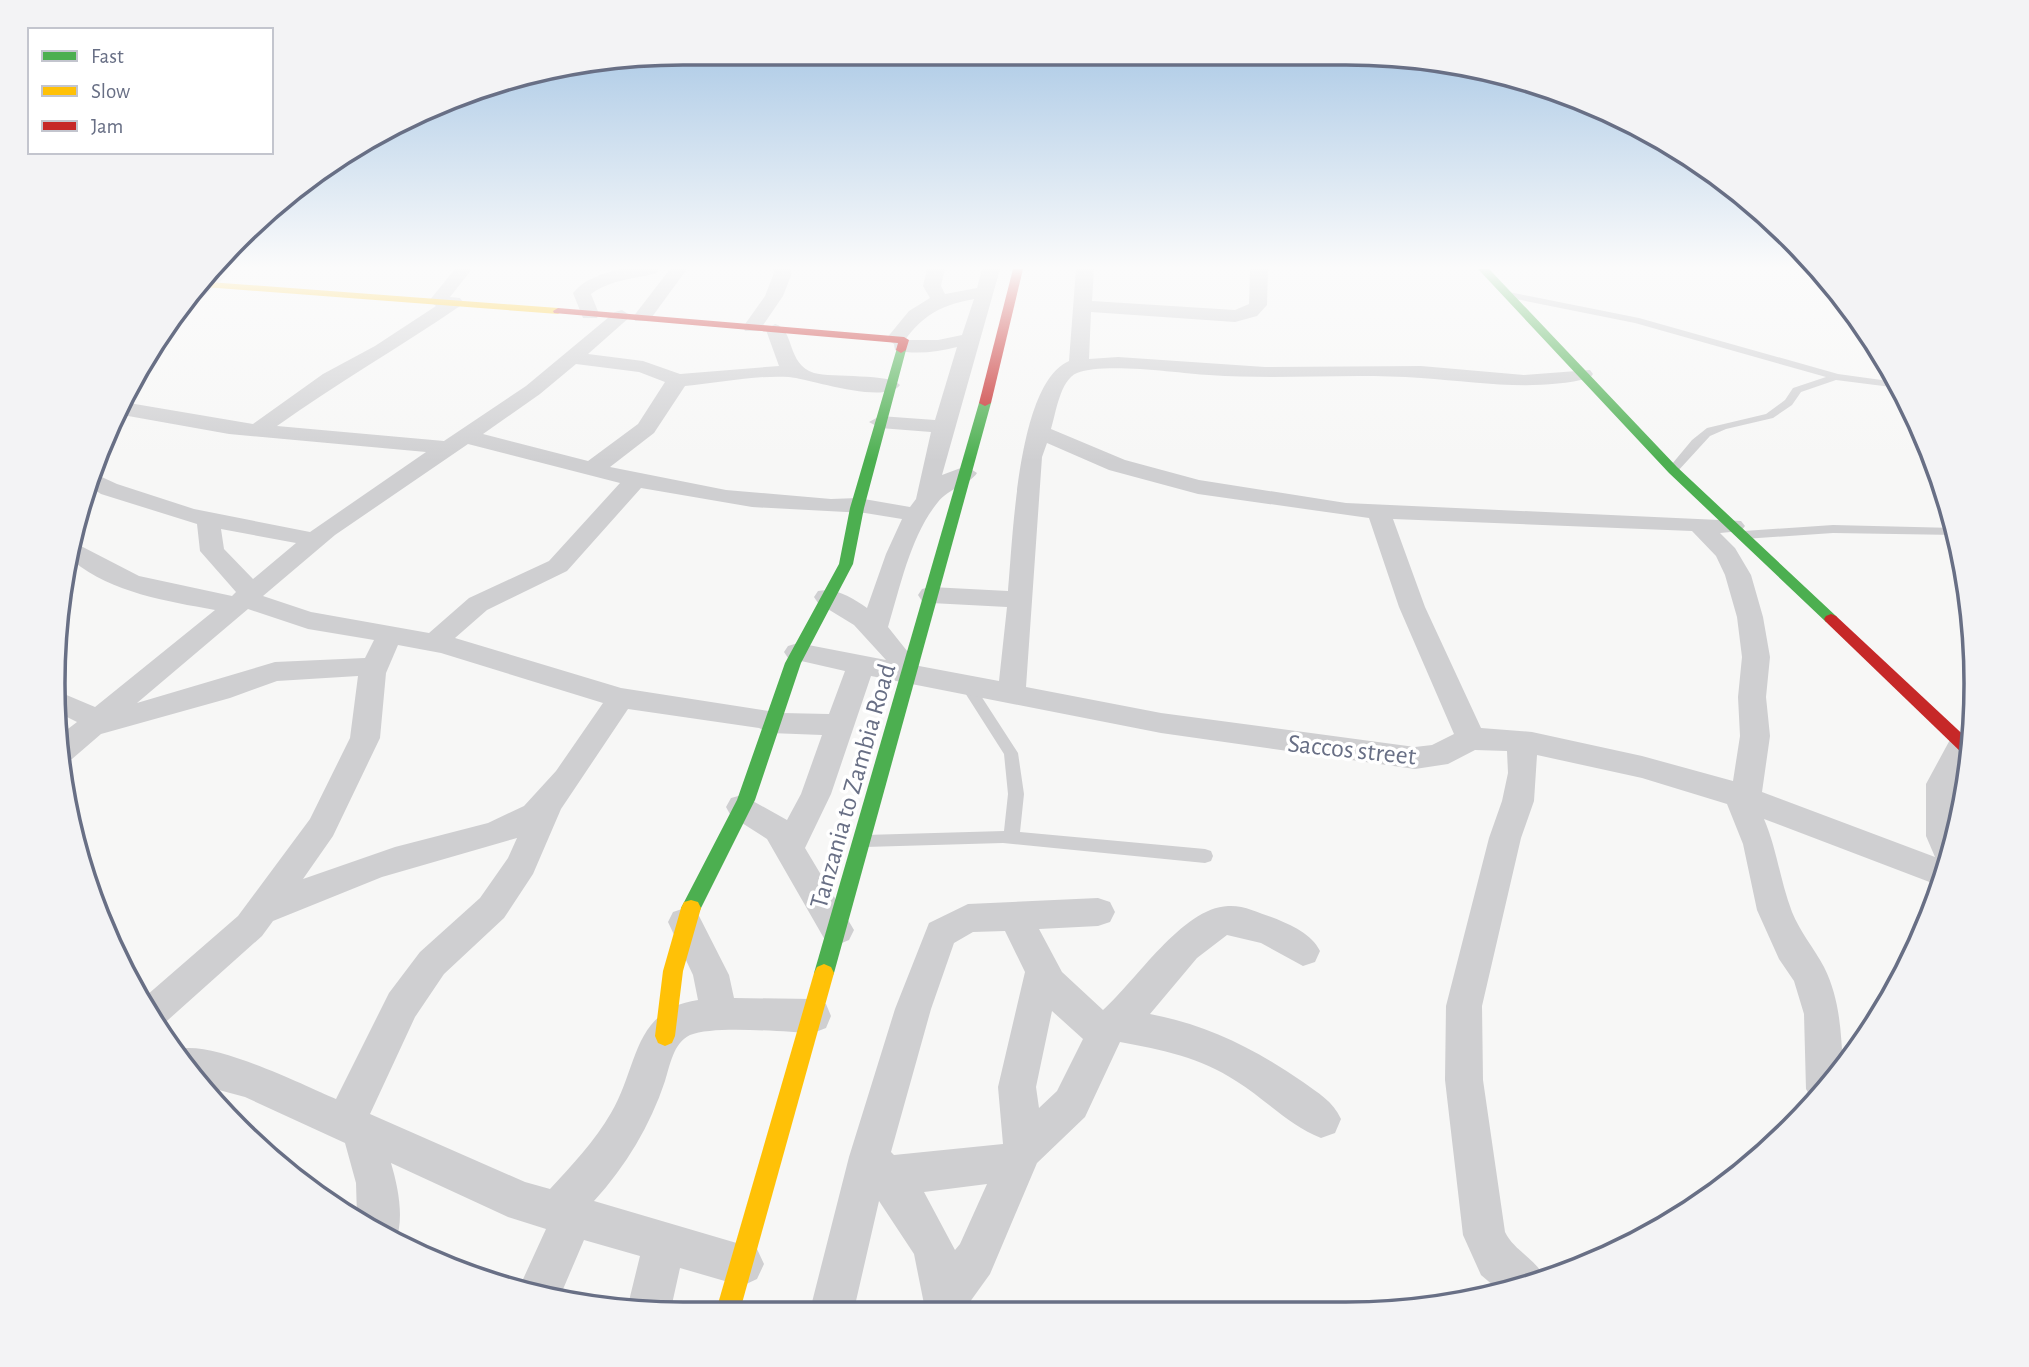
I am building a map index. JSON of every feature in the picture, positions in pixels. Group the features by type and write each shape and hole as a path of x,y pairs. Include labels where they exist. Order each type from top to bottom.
{"main road":[{"path":"665,1036 668,988 677,943 685,922 742,807 798,652 846,564 899,342 804,333"},
{"name":"Tanzania to Zambia Road","path":"731,1302 1005,333"},
{"path":"1543,333 1673,470 1961,742"}],"street":[{"path":"258,430 330,378 382,350 405,333"},
{"path":"68,745 314,540 458,443 608,333"},
{"path":"607,362 617,355 618,333"},
{"path":"776,333 794,372"},
{"path":"905,333 899,342 937,346 969,339"},
{"path":"922,508 943,427 973,333"},
{"path":"1079,365 1081,333"},
{"path":"572,358 643,367 678,380 707,375 794,372 834,381 890,385"},
{"path":"1011,694 1031,457 1062,373 1079,365 1118,363 1265,373 1421,372 1475,379 1524,381 1583,374"},
{"path":"594,467 633,441 651,423 667,391 678,380"},
{"path":"129,410 229,428 458,443 765,502 922,508"},
{"path":"880,422 943,427"},
{"path":"1040,432 1117,465 1198,486 1346,510 1699,525 1738,531"},
{"path":"874,629 902,545 922,508 939,486 965,473"},
{"path":"435,642 478,604 558,566 636,479"},
{"path":"99,483 109,489 208,519 314,540"},
{"path":"1380,513 1412,607 1471,739"},
{"path":"208,519 212,551 244,599"},
{"path":"1699,525 1726,553 1738,575 1749,617 1756,657 1752,697 1755,736 1743,798 1759,844 1773,911 1791,948 1810,975 1822,1014 1824,1074"},
{"path":"79,555 85,561 142,584 244,599 308,620 435,642 621,698 771,722 839,725"},
{"path":"931,595 1021,600"},
{"path":"827,597 848,608 890,643 909,672"},
{"path":"158,1009 203,971 262,910 322,827 365,738 375,667 390,634"},
{"name":"Saccos street","path":"798,652 1161,723 1415,758 1437,756 1471,739 1522,742 1642,767 1743,798 1935,870"},
{"path":"789,848 816,794 862,664"},
{"path":"66,706 92,723 220,691 275,672 332,667 375,667"},
{"path":"378,1221 376,1183 354,1126 401,1005 432,963 492,908 521,865 547,804 621,698"},
{"path":"1517,1278 1496,1260 1485,1235 1464,1080 1464,1006 1505,838 1518,802 1523,773 1522,742"},
{"path":"1944,840 1941,785 1960,756"},
{"path":"262,910 338,878 397,859 470,843 529,817 547,804"},
{"path":"742,807 778,830 837,930"},
{"path":"834,1302 850,1227 878,1166 904,1039 941,933 968,918 1098,912"},
{"path":"1014,914 1049,983 1074,1009 1108,1029 1176,1036 1210,1046 1273,1084 1321,1119"},
{"path":"948,1302 975,1259 1019,1156 1071,1104 1108,1029 1137,1003 1185,947 1207,927 1226,920 1245,922 1273,933 1303,951"},
{"path":"685,922 711,975 720,1016"},
{"path":"1019,1156 1017,1087 1043,972"},
{"path":"541,1285 564,1214 617,1143 642,1092 657,1045 678,1022 720,1016 813,1016"},
{"path":"199,1067 249,1080 523,1202 742,1264"},
{"path":"878,1166 980,1164 1019,1156"},
{"path":"878,1166 932,1240 946,1285 945,1302"},
{"path":"651,1301 664,1242"}],"lane":[{"path":"1681,333 1837,377 1886,383"},
{"path":"1673,470 1711,430 1754,423 1789,405 1797,390 1837,377"},
{"path":"1738,531 1833,529 1945,532"},
{"path":"967,685 1011,753 1016,793 1012,838"},
{"path":"862,841 1012,838 1205,856"}],"traffic: fast":[{"path":"1543,333 1673,470 1831,619"},
{"path":"691,908 746,800 793,663 846,564 857,508 901,350"},
{"path":"824,973 985,403"}],"traffic: slow":[{"path":"665,1036 673,971 691,908"},
{"path":"730,1302 824,973"}],"traffic: jam":[{"path":"818,333 904,340 901,350"},
{"path":"985,403 1002,333"},
{"path":"1831,619 1961,743"}]}
